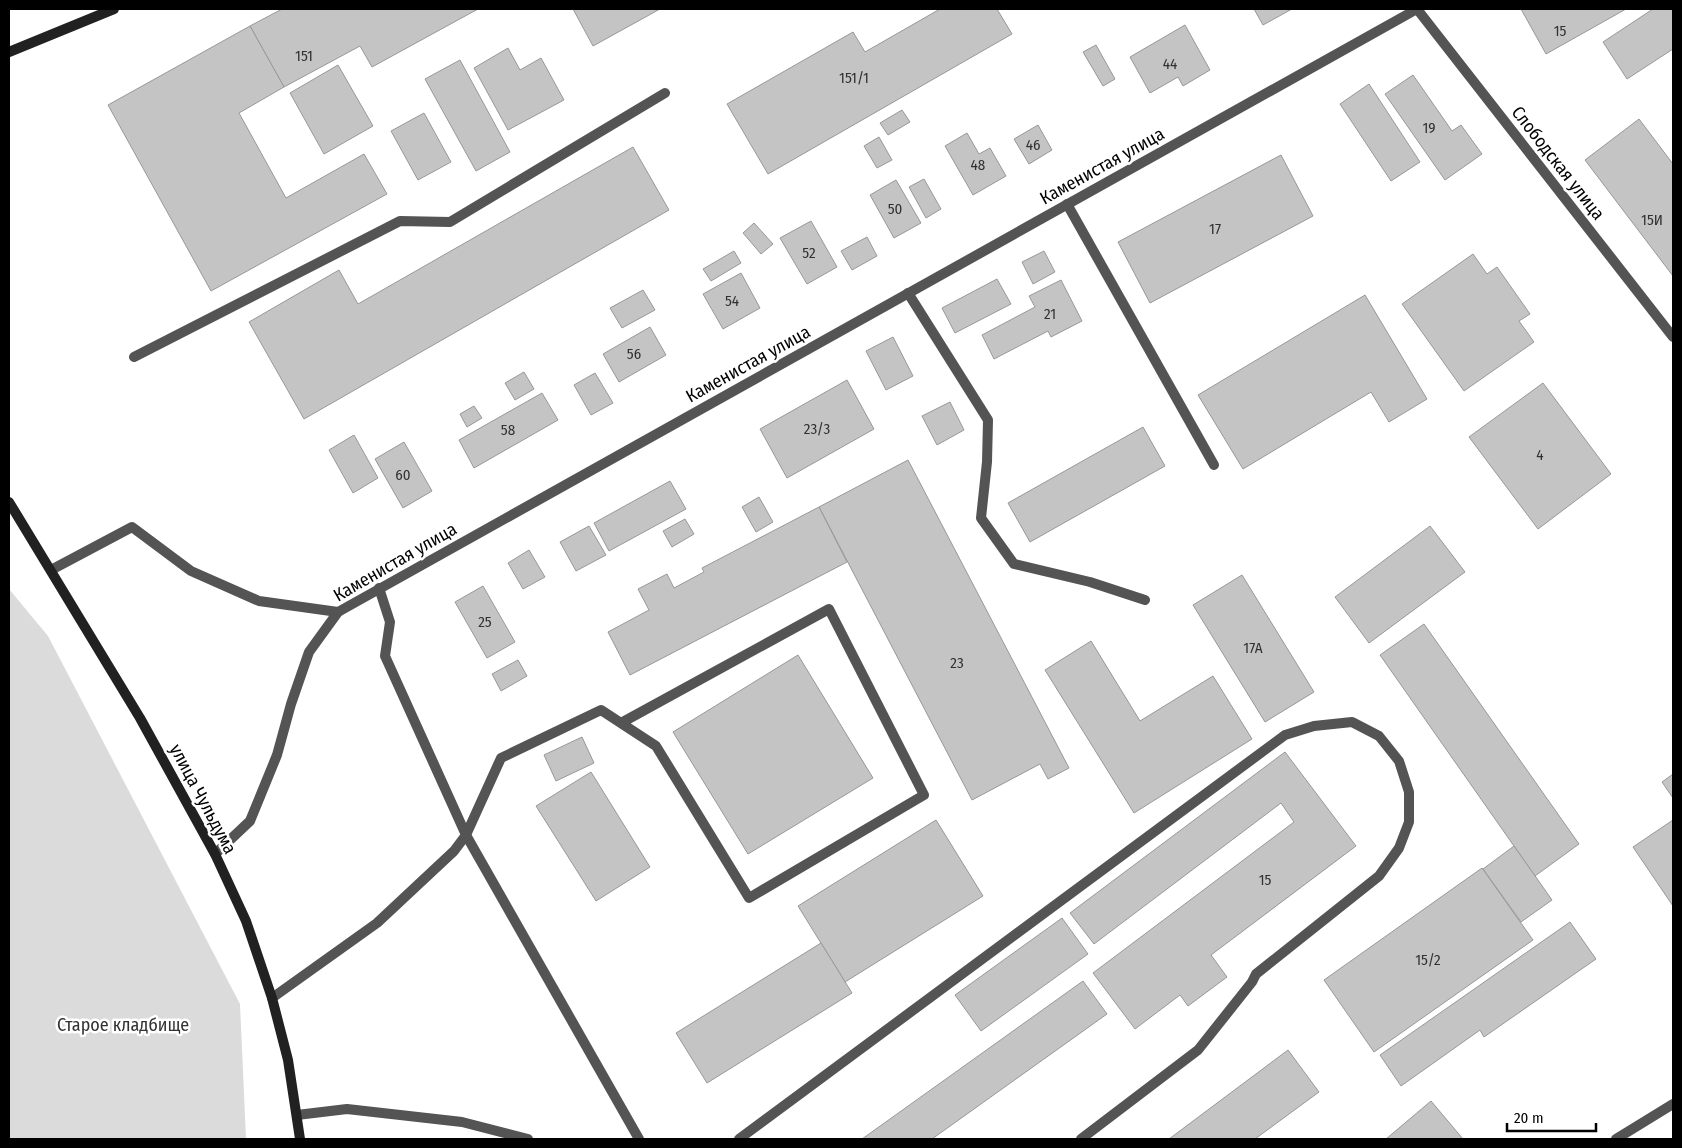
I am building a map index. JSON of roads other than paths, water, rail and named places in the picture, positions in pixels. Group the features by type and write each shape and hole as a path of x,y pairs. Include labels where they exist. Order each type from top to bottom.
{"main road":[{"path":"9,52 114,9"},
{"name":"улица Чульдума","path":"9,502 140,718 215,854 246,921 272,998 288,1060 300,1139"}],"street":[{"name":"Каменистая улица","path":"215,854 250,821 277,755 291,704 309,652 338,612 1417,9"},
{"name":"Слободская улица","path":"1417,9 1673,337"},
{"path":"134,357 400,221 450,222 665,93"},
{"path":"1067,204 1214,465"},
{"path":"908,293 988,420 987,462 980,518 1014,564 1090,582 1145,600"},
{"path":"51,570 132,527 191,571 258,601 338,612"},
{"path":"380,588 390,622 384,656 466,835 639,1139"},
{"path":"272,998 376,923 454,851 466,835 500,758 601,710 656,746 749,898 924,795 829,609 622,723"},
{"path":"739,1139 1284,735 1314,726 1352,722 1379,736 1398,762 1409,792 1409,822 1399,848 1379,876 1256,974 1252,982 1198,1050 1081,1139"},
{"path":"1616,1139 1673,1104"},
{"path":"297,1115 348,1109 462,1122 528,1139"}],"park label":[{"name":"Старое кладбище","path":"123,1025"}]}
